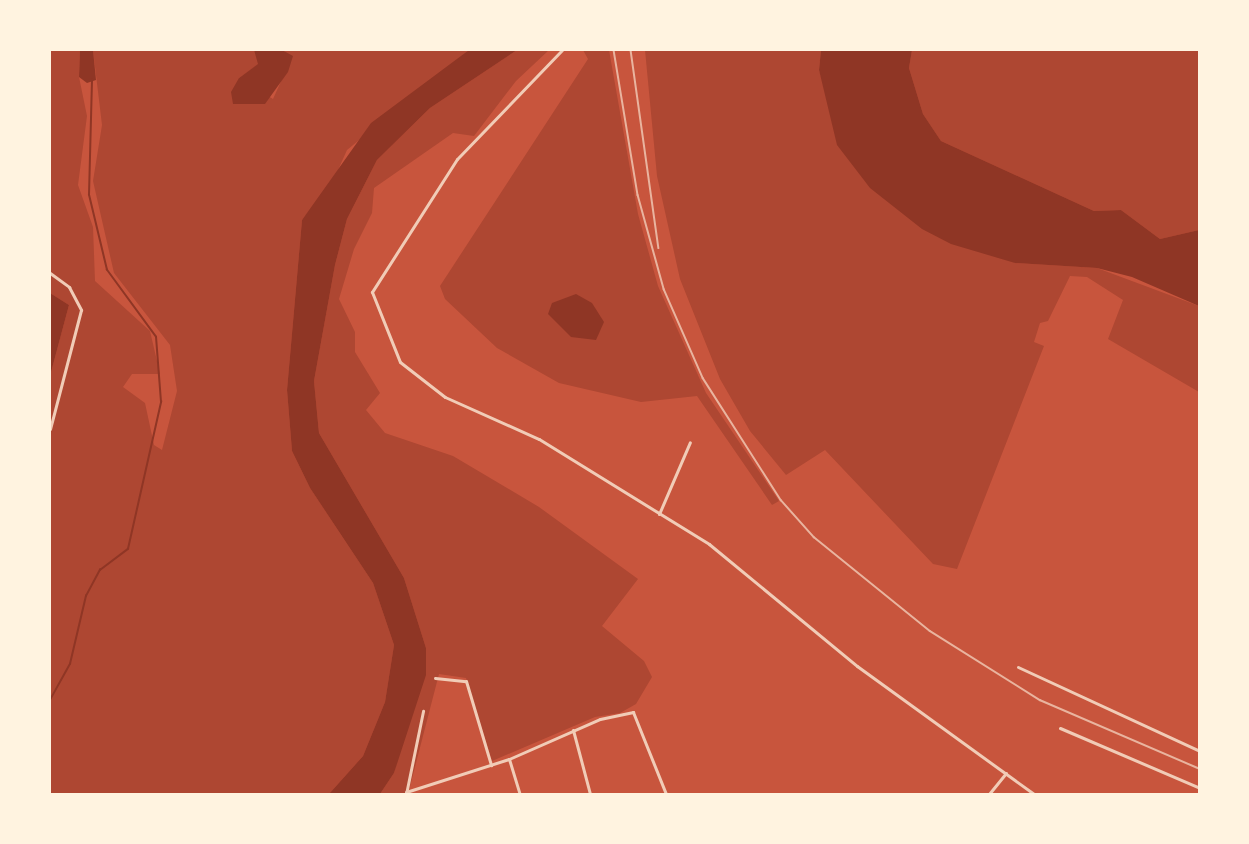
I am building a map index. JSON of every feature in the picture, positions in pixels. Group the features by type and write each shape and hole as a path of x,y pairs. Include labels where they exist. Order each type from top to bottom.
{"street":[{"path":"562,50 457,159 372,292 400,362 412,373 474,412 539,440 734,561 857,666 1034,795"},
{"path":"50,273 69,287 81,310 50,429"},
{"path":"659,514 690,442"},
{"path":"1018,668 1200,751"},
{"path":"435,678 466,681 491,765"},
{"path":"423,711 406,793 509,759 573,730 633,712 666,795"},
{"path":"1060,728 1200,788"},
{"path":"573,730 590,795"},
{"path":"509,759 520,795"},
{"path":"989,795 1006,773"}],"shaded area":[{"path":"50,50 80,50 79,77 87,116 78,185 93,227 95,281 150,331 160,374 132,374 123,387 145,403 154,445 162,450 177,391 170,345 114,273 93,181 102,125 93,50 254,50 259,64 239,78 273,99 292,57 282,50 469,50 347,150 334,179 302,220 287,390 292,451 310,488 373,583 394,645 385,702 363,756 329,794 50,794 50,376 69,305 50,293"},
{"path":"80,50 93,50 96,80 87,83 79,77"},
{"path":"254,50 282,50 293,56 288,72 265,104 233,104 231,92 239,78 258,64"},
{"path":"469,50 517,50 430,108 377,160 347,219 335,265 314,381 319,433 404,578 426,648 426,675 394,773 380,794 329,794 363,756 385,702 394,645 373,583 310,488 292,451 287,390 302,220 371,123"},
{"path":"517,50 549,50 516,81 474,136 453,133 374,188 372,213 354,249 339,299 355,332 355,352 380,393 366,410 385,433 453,456 539,507 638,579 602,626 644,661 652,677 636,704 620,713 595,717 492,761 466,678 439,674 408,794 380,794 394,773 426,648 404,578 319,433 314,381 335,265 347,219 377,160 430,108"},
{"path":"583,50 609,50 638,214 658,286 706,393 779,501 772,505 697,396 641,402 559,383 497,348 445,299 440,286 588,59"},
{"path":"645,50 821,50 819,70 826,94 1015,263 1097,268 1199,306 1199,392 1108,339 1123,300 1087,277 1070,276 1048,321 1040,323 1034,342 1044,346 957,569 933,564 825,450 786,475 750,431 720,379 680,279 657,176"},
{"path":"821,50 912,50 909,68 923,114 941,141 1094,211 1121,210 1160,239 1199,230 1199,306 1132,277 1097,268 1015,263 951,244 922,229 870,188 837,145 819,70"},
{"path":"912,50 1199,50 1199,230 1160,239 1121,210 1094,211 941,141 923,114 909,68"},
{"path":"50,293 69,305 50,376"},
{"path":"576,294 592,303 604,322 596,340 571,337 548,314 552,303"}],"waterway":[{"path":"50,700 70,664 86,596 100,570 128,549 161,402 156,337 107,270 89,195 92,80"}],"railway":[{"path":"614,50 638,195 664,289 703,378 781,500 814,537 930,631 1040,700 1200,769"},
{"path":"631,50 659,248"}]}
